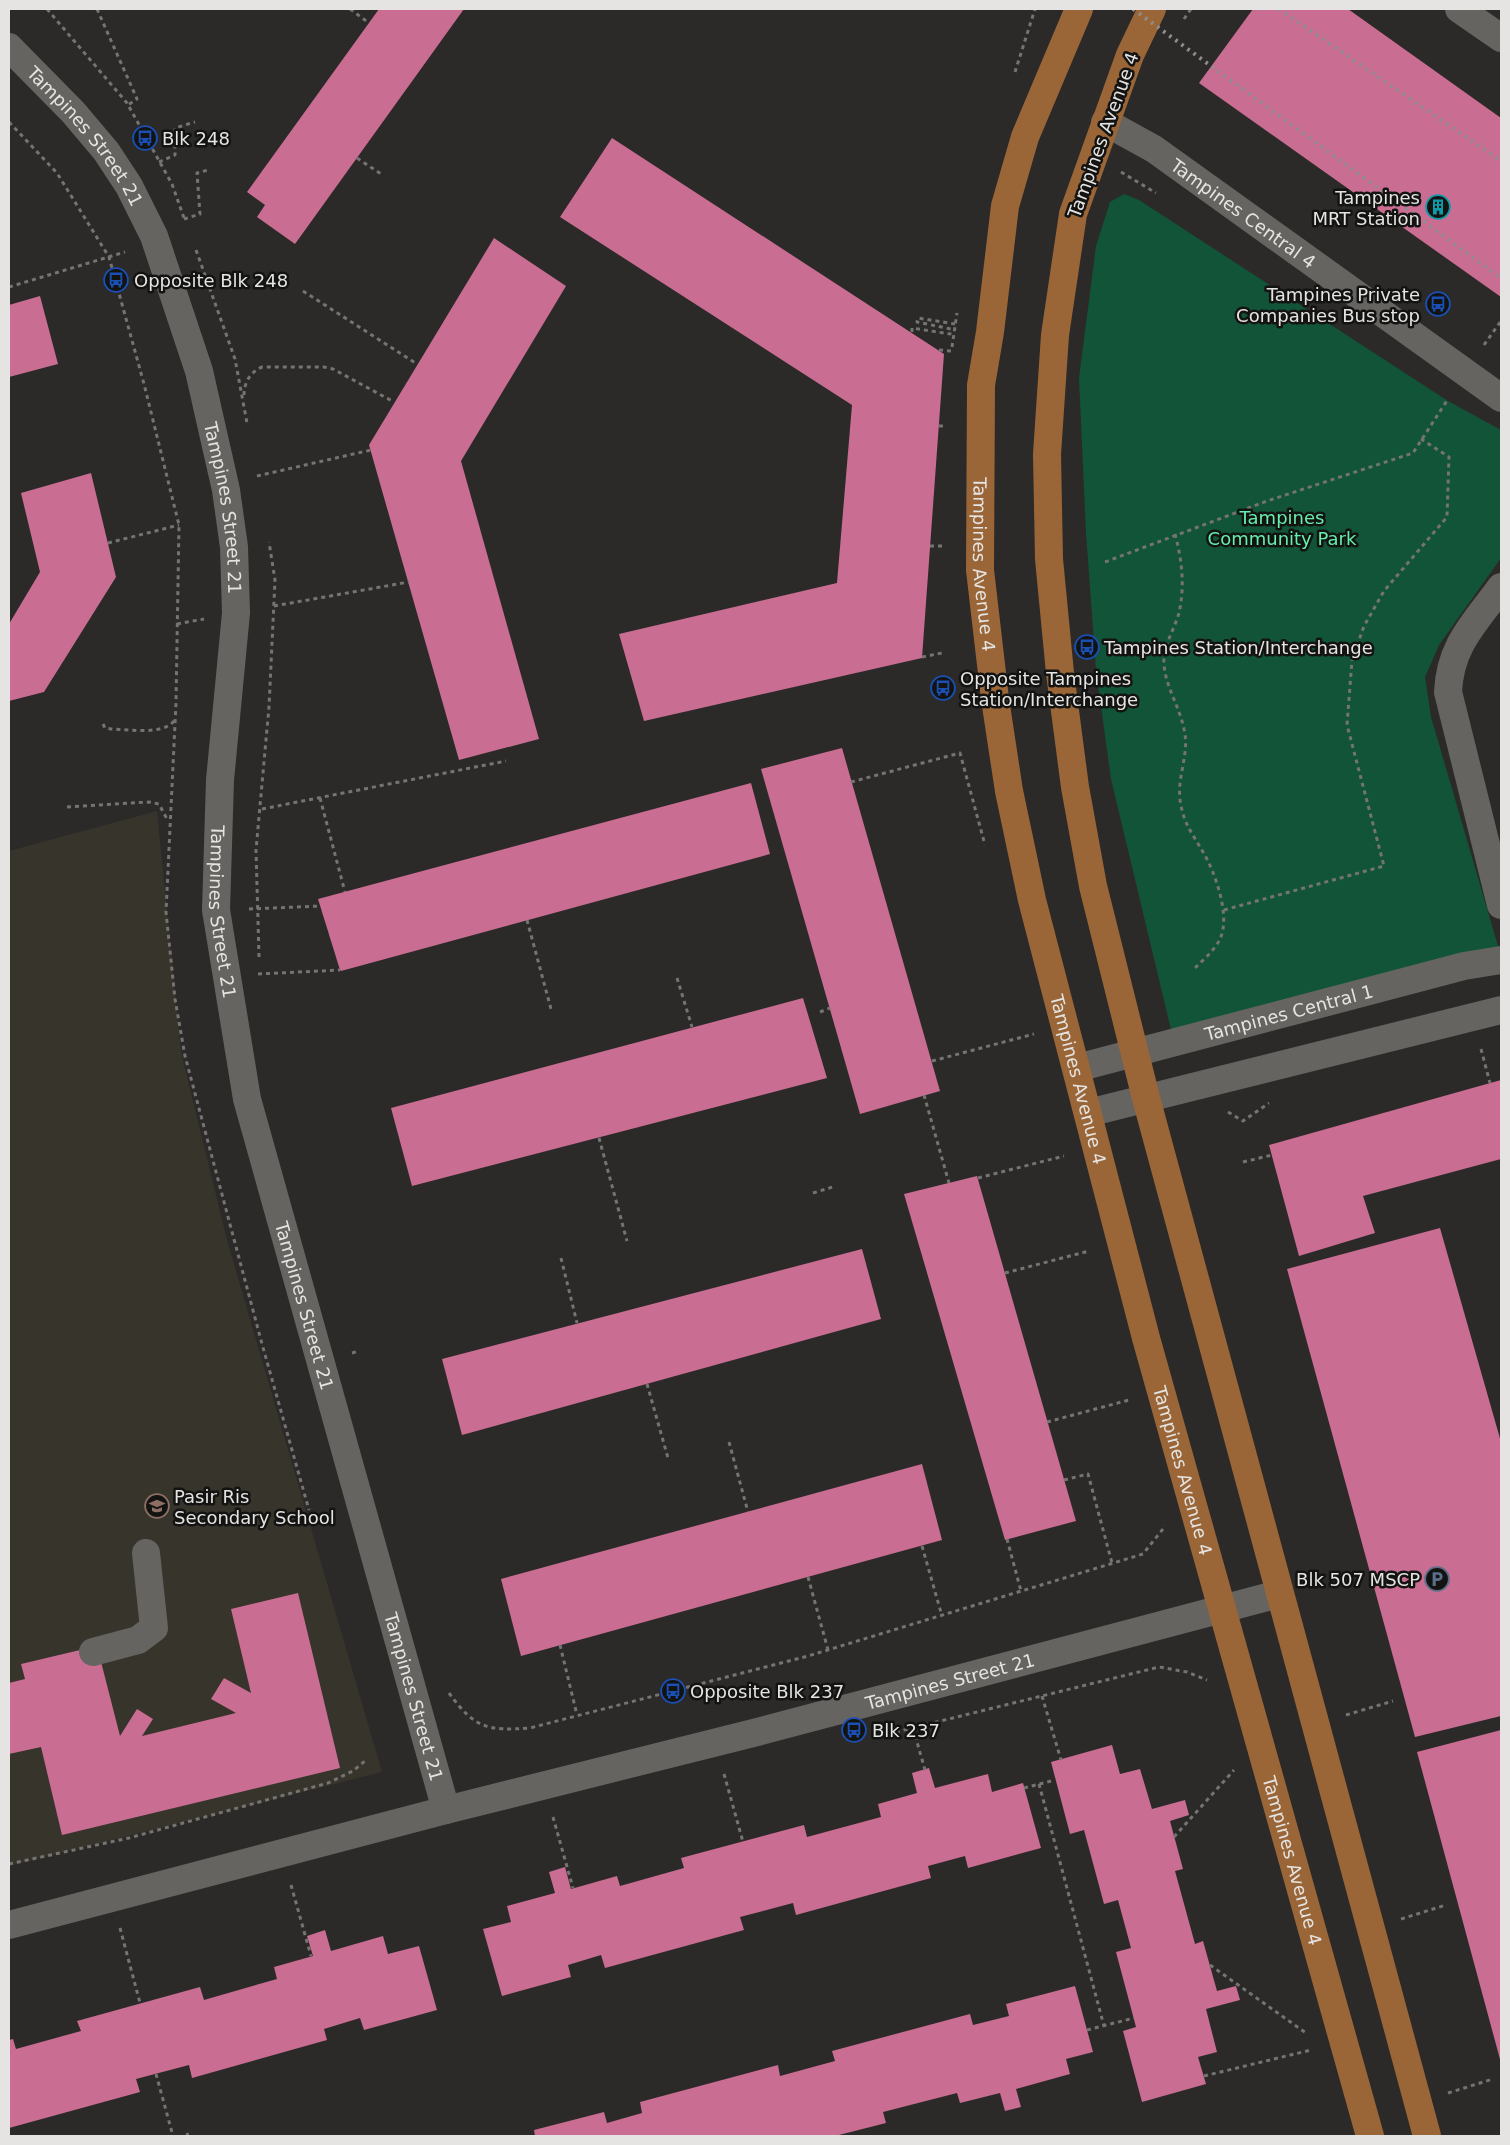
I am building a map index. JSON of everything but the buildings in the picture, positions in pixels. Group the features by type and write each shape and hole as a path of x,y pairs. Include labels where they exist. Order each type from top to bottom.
{"main road":[{"name":"Tampines Avenue 4","path":"1079,9 1024,137 1005,206 990,332 981,386 980,570 1008,791 1032,900 1146,1338 1370,2136"},
{"name":"Tampines Avenue 4","path":"1152,9 1130,55 1073,214 1055,335 1046,454 1049,540 1060,673 1076,787 1093,886 1146,1098 1314,1725 1427,2136"}],"street":[{"path":"1459,9 1501,38"},
{"name":"Tampines Street 21","path":"9,47 73,112 106,151 129,186 154,236 199,371 226,490 234,547 236,613 220,780 216,910 247,1099 446,1810"},
{"name":"Tampines Central 4","path":"1105,122 1154,149 1501,398"},
{"path":"1501,587 1458,645 1449,671 1448,692 1501,905"},
{"name":"Tampines Central 1","path":"1077,1068 1454,969 1501,960"},
{"path":"1088,1112 1501,1010"},
{"path":"93,1652 138,1640 154,1628 146,1553"},
{"name":"Tampines Street 21","path":"9,1925 446,1810 761,1731 1279,1594"}],"path":[{"path":"98,9 137,99 128,106"},
{"path":"350,9 369,23"},
{"path":"9,122 57,173 109,256 144,384 179,525 175,719 166,912 185,1056 262,1344 309,1510"},
{"path":"159,162 175,155 175,128 195,122"},
{"path":"357,158 381,174"},
{"path":"184,219 200,214 197,173 208,170"},
{"path":"9,287 129,250 154,236"},
{"path":"303,291 417,364"},
{"path":"912,332 912,328 950,334 951,328 917,322 918,318 955,324"},
{"path":"1483,348 1501,321"},
{"path":"939,350 951,351"},
{"path":"244,404 244,390 247,380 254,371 262,367 324,367 333,369 394,402"},
{"path":"1104,562 1267,501 1413,453 1450,396"},
{"path":"939,426 944,426"},
{"path":"1224,910 1384,866 1347,725 1349,692 1352,660 1364,626 1384,591 1447,517 1449,458 1421,439"},
{"path":"257,476 371,450"},
{"path":"108,543 179,525"},
{"path":"1175,534 1180,555 1183,588 1178,613 1164,654 1164,665 1166,680 1178,704 1185,730 1186,754 1180,797 1187,829 1203,852 1224,910 1221,938 1193,970"},
{"path":"930,546 942,546"},
{"path":"177,624 408,582"},
{"path":"922,658 942,653"},
{"path":"103,724 105,728 111,729 160,729 169,726 175,719"},
{"path":"851,782 960,753"},
{"path":"262,809 506,761"},
{"path":"320,798 345,892"},
{"path":"67,807 149,802 159,804 164,810 169,824"},
{"path":"216,910 321,906"},
{"path":"527,920 551,1009"},
{"path":"227,976 340,970"},
{"path":"677,978 692,1027"},
{"path":"820,1012 830,1008"},
{"path":"932,1061 1042,1032"},
{"path":"1480,1046 1490,1083"},
{"path":"924,1095 949,1183"},
{"path":"599,1138 627,1241"},
{"path":"1243,1162 1272,1155"},
{"path":"978,1178 1055,1158"},
{"path":"813,1193 836,1186"},
{"path":"1005,1273 1079,1254"},
{"path":"561,1258 578,1323"},
{"path":"354,1352 359,1351"},
{"path":"647,1384 668,1458"},
{"path":"1048,1422 1122,1402"},
{"path":"729,1442 748,1512"},
{"path":"1064,1480 1088,1474 1112,1563"},
{"path":"445,1688 454,1700 481,1726 504,1730 530,1728 828,1650 1143,1554 1163,1529 1164,1520"},
{"path":"1007,1539 1021,1591"},
{"path":"922,1546 942,1616"},
{"path":"808,1577 828,1650"},
{"path":"560,1645 577,1715"},
{"path":"1033,1659 1061,1760"},
{"path":"1314,1725 1393,1701"},
{"path":"913,1728 925,1770"},
{"path":"9,1864 130,1838 328,1782 353,1771 366,1760"},
{"path":"1174,1836 1236,1768"},
{"path":"724,1774 743,1842"},
{"path":"1024,1788 1055,1780"},
{"path":"1039,1784 1104,2026"},
{"path":"553,1817 573,1888"},
{"path":"290,1882 310,1956"},
{"path":"1370,1929 1446,1905"},
{"path":"120,1928 140,2003"},
{"path":"1210,1965 1306,2033"},
{"path":"1087,2030 1134,2018"},
{"path":"1204,2076 1311,2050"},
{"path":"156,2074 173,2136"},
{"path":"1418,2103 1493,2080"}],"shaded area":[{"name":"Pasir Ris Secondary School","path":"157,811 181,1052 227,1240 382,1772 9,1866 9,851"}],"green space":[{"name":"Tampines Community Park","path":"1124,194 1139,200 1448,401 1501,430 1501,558 1439,645 1425,677 1431,717 1500,953 1172,1034 1111,779 1096,670 1086,533 1079,378 1096,246 1110,202"}],"railway":[{"path":"1133,9 1501,278"},
{"path":"1279,9 1501,161"}],"place":[{"name":"Blk 248","path":"145,138"},
{"name":"Tampines MRT Station","path":"1438,207"},
{"name":"Opposite Blk 248","path":"116,280"},
{"name":"Tampines Private Companies Bus stop","path":"1438,304"},
{"name":"Tampines Station/Interchange","path":"1087,647"},
{"name":"Opposite Tampines Station/Interchange","path":"943,688"},
{"name":"Pasir Ris Secondary School","path":"157,1506"},
{"name":"Blk 507 MSCP","path":"1437,1579"},
{"name":"Opposite Blk 237","path":"673,1691"},
{"name":"Blk 237","path":"854,1730"}]}
